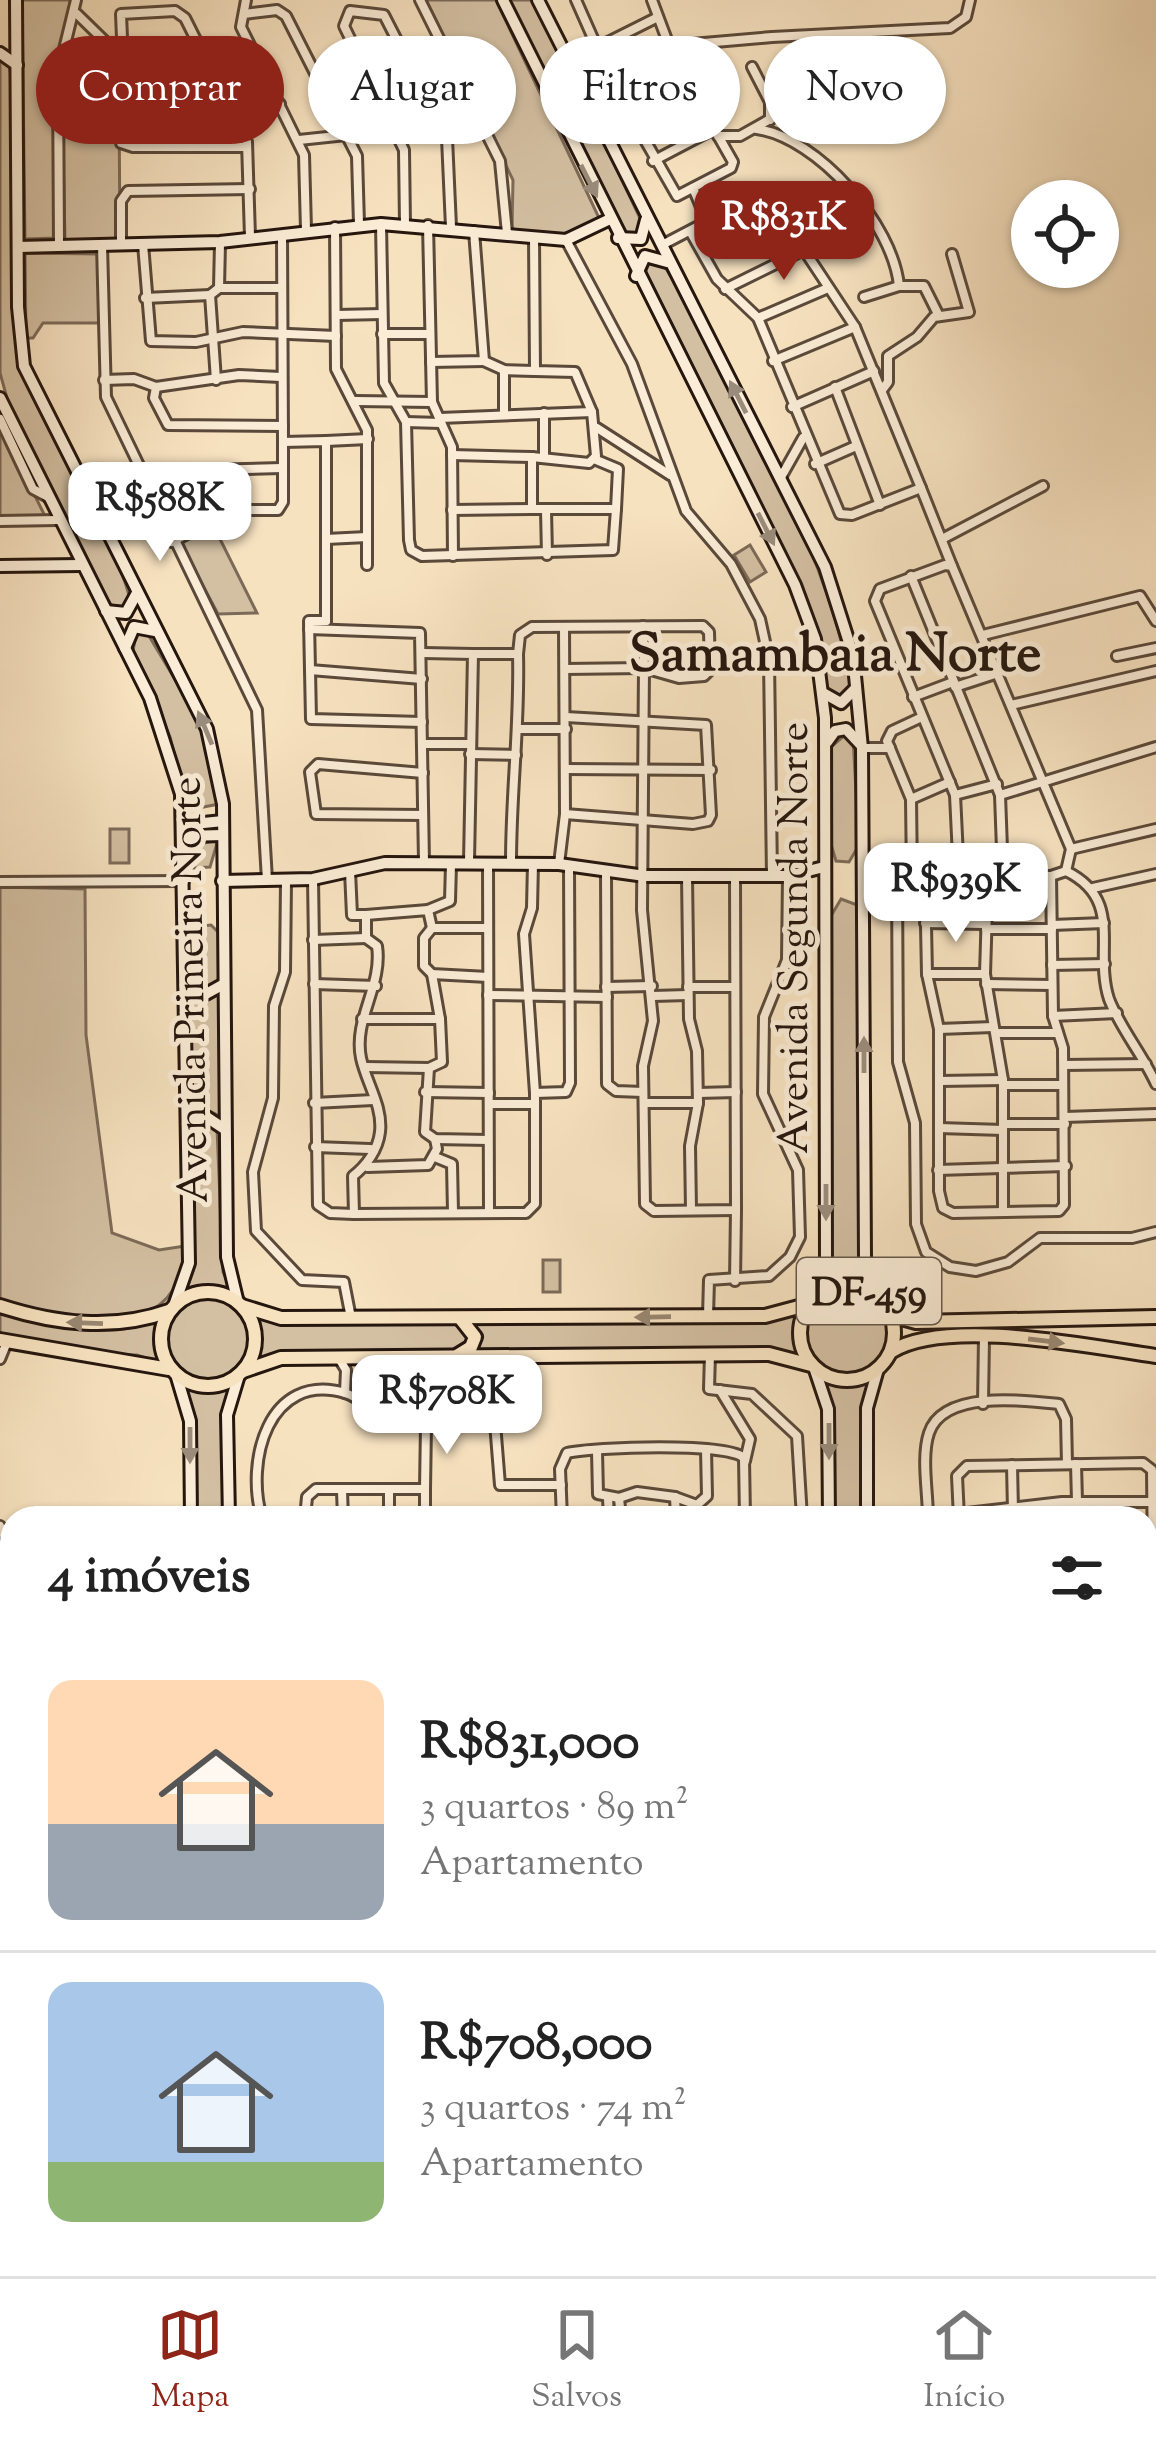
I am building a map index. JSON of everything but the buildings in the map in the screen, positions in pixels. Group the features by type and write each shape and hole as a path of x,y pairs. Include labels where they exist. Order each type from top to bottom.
{"main road":[{"name":"Avenida Primeira Norte","path":"16,0 24,366 207,729 218,761 223,828 227,1265 240,1304"},
{"name":"Avenida Segunda Norte","path":"503,0 608,220 795,585 814,639 826,745 820,873 826,1264 812,1301"},
{"name":"Avenida Segunda Norte","path":"538,0 836,595 857,686 862,748 865,1258 877,1296"},
{"path":"0,36 16,19"},
{"path":"0,52 17,65"},
{"path":"618,238 631,243 640,238 646,216"},
{"path":"18,248 220,242 359,224 451,226 566,240 608,220"},
{"path":"636,276 645,256 670,264"},
{"name":"Avenida Primeira Norte","path":"0,398 165,736 184,830 189,1263 172,1308"},
{"path":"0,566 81,565"},
{"path":"106,610 126,613 137,592"},
{"path":"125,650 134,627 144,625 158,633"},
{"path":"823,691 841,703 857,686"},
{"path":"826,745 835,731 846,729 862,748"},
{"path":"184,830 223,828"},
{"path":"223,881 286,882 424,862 532,862 645,876 820,873"},
{"path":"188,987 206,994 224,984"},
{"path":"188,1125 206,1114 225,1130"},
{"name":"DF-459","path":"891,1352 891,1316 877,1296 838,1286 812,1301 799,1333 813,1366 838,1380 878,1369 891,1352 917,1339 984,1336 1156,1357"},
{"path":"0,1306 82,1324 128,1324 208,1292 281,1318 778,1315 812,1301"},
{"path":"229,1506 227,1415 252,1355 255,1332 240,1304"},
{"path":"172,1308 160,1340 190,1420 190,1506"},
{"name":"DF-459","path":"891,1316 916,1322 1156,1317"},
{"path":"458,1355 471,1348 475,1337 460,1318"},
{"path":"3,1341 56,1353 128,1358 200,1386 280,1358 342,1364 357,1357 769,1354 813,1366 829,1408 829,1506"},
{"path":"867,1506 867,1408 878,1369"}],"street":[{"path":"59,246 58,74 76,0"},
{"path":"246,0 241,27 246,36"},
{"path":"420,0 500,161 507,186 507,233"},
{"path":"575,0 591,36"},
{"path":"652,0 665,36"},
{"path":"740,40 950,28 966,17 970,0"},
{"path":"121,36 123,11 175,11 185,18 194,36"},
{"path":"349,36 344,26 350,11 384,15 395,36"},
{"path":"76,13 99,36"},
{"path":"244,14 284,14 308,60"},
{"path":"620,36 658,17"},
{"path":"752,67 764,90"},
{"path":"284,112 305,162 306,230"},
{"path":"740,136 764,124"},
{"path":"757,129 797,140 852,189 866,208 899,286"},
{"path":"298,140 308,139"},
{"path":"126,144 247,147"},
{"path":"246,144 250,237"},
{"path":"350,144 358,166 359,224"},
{"path":"399,144 407,173 405,225"},
{"path":"448,144 452,156 451,226"},
{"path":"644,144 674,196 731,168 721,144"},
{"path":"653,161 690,144"},
{"path":"693,188 707,221"},
{"path":"121,244 121,201 128,191 250,189"},
{"path":"661,246 752,198 764,198 855,327 1071,849 1066,872"},
{"path":"381,224 383,382 406,422 410,550 422,556 612,552 618,469 594,459 582,464 452,455"},
{"path":"428,225 432,402 452,455 453,556"},
{"path":"335,227 339,377 368,439 367,565"},
{"path":"474,230 484,361"},
{"path":"690,231 725,289 758,318 815,464 840,514 853,515 921,488"},
{"path":"210,510 278,510 283,502 282,233"},
{"path":"533,237 535,371"},
{"path":"566,240 632,364 686,511 742,581 766,640 772,876"},
{"path":"219,288 220,242"},
{"path":"143,244 151,341 281,332 336,336"},
{"path":"102,245 104,380 112,418 257,710 267,881"},
{"path":"725,289 804,250"},
{"path":"880,392 889,377 884,360 939,316 969,312 952,254"},
{"path":"865,297 899,286 925,287 939,316"},
{"path":"145,298 210,296 219,288 282,287"},
{"path":"758,318 828,288"},
{"path":"210,296 216,380"},
{"path":"337,315 382,314"},
{"path":"773,361 855,327"},
{"path":"382,334 429,334"},
{"path":"431,362 484,361 504,370 574,372 596,427 594,459"},
{"path":"504,370 504,412"},
{"path":"792,407 874,371"},
{"path":"104,380 134,379 156,387 281,376"},
{"path":"156,387 154,398 168,425 283,426"},
{"path":"835,387 880,505"},
{"path":"354,401 432,402"},
{"path":"406,422 504,412 592,412"},
{"path":"544,413 544,458"},
{"path":"0,419 33,490 47,497"},
{"path":"596,427 671,476"},
{"path":"780,479 804,436"},
{"path":"283,442 368,439"},
{"path":"326,441 326,625"},
{"path":"815,464 856,446"},
{"path":"532,457 532,509"},
{"path":"172,542 211,522 197,480 202,470 282,468"},
{"path":"941,539 1043,486"},
{"path":"452,510 616,509"},
{"path":"546,510 547,555"},
{"path":"0,521 58,520"},
{"path":"326,538 367,537"},
{"path":"952,566 880,590 875,601 955,795 959,877"},
{"path":"911,576 998,789 1003,876"},
{"path":"983,634 1140,596 1156,621"},
{"path":"422,722 313,721 309,629 326,625 420,633 423,653 424,862"},
{"path":"643,626 643,944 652,991 643,1098 645,1204 659,1212 736,1210"},
{"path":"511,862 520,729 518,654 526,628 703,626 710,635 710,670 704,676 679,678 644,668 565,669"},
{"path":"425,1093 535,1098 566,1091 570,1083 564,865 565,628"},
{"path":"1117,656 1156,648"},
{"path":"423,653 518,654"},
{"path":"469,862 473,654"},
{"path":"310,670 422,679"},
{"path":"1011,705 1156,671"},
{"path":"913,697 998,673"},
{"path":"565,814 708,821 711,770 706,725 566,717"},
{"path":"912,877 911,799 890,748 892,731 922,717"},
{"path":"520,729 566,729"},
{"path":"422,744 516,755"},
{"path":"955,795 998,789 1156,747"},
{"path":"862,748 890,748"},
{"path":"423,773 318,764 310,772 310,806 319,815 424,815"},
{"path":"566,769 711,770"},
{"path":"911,799 950,782"},
{"path":"1071,849 1156,829"},
{"path":"350,870 352,915 366,915 428,910 450,901 451,862"},
{"path":"488,862 489,1213"},
{"path":"313,879 318,1205 330,1213 354,1214 526,1213 535,1204 535,1098 524,934 532,908 532,862"},
{"path":"606,872 608,1084 643,1098 736,1092"},
{"path":"866,878 1066,872 1093,888 1104,923 1109,998 1156,1084"},
{"path":"1093,888 1156,874"},
{"path":"735,876 735,1281"},
{"path":"708,1316 709,1280 769,1276 790,1257 800,1237 798,1171 763,1094 764,1017 788,961 788,876"},
{"path":"988,876 986,979 1003,1082 1003,1212"},
{"path":"925,877 927,974 940,1029 938,1170 945,1210 1003,1212 1062,1208 1064,1065 1053,1016 1052,876"},
{"path":"687,877 688,991 698,1098 690,1146 691,1210"},
{"path":"897,877 898,1062 915,1123 916,1224 926,1252 950,1268 976,1271 1009,1262 1040,1238 1132,1238 1156,1232"},
{"path":"0,882 185,880"},
{"path":"286,882 285,972 274,1006 273,1098 253,1172 256,1231 302,1280 344,1282 345,1318"},
{"path":"428,910 432,928"},
{"path":"366,915 366,938"},
{"path":"925,923 1052,927 1104,923"},
{"path":"432,928 487,928"},
{"path":"364,1066 429,1068 442,1062 432,974 424,966 424,938 432,928"},
{"path":"313,940 366,938 377,946 376,986 362,1019 364,1066 380,1130 368,1166"},
{"path":"1052,964 1105,964"},
{"path":"432,974 488,976"},
{"path":"927,974 1052,985"},
{"path":"314,984 376,986"},
{"path":"488,995 570,996 735,987"},
{"path":"1053,1016 1118,1013"},
{"path":"362,1019 440,1019"},
{"path":"940,1029 1058,1034"},
{"path":"1064,1065 1147,1064"},
{"path":"429,1068 425,1132 435,1139 488,1140"},
{"path":"940,1081 1063,1085"},
{"path":"314,1102 373,1100"},
{"path":"939,1128 1156,1114"},
{"path":"354,1214 353,1176 368,1166 428,1165 435,1157 435,1139"},
{"path":"315,1148 370,1149"},
{"path":"435,1157 452,1164 454,1212"},
{"path":"938,1170 1066,1166"},
{"path":"983,1404 984,1336"},
{"path":"0,1359 3,1341"},
{"path":"710,1354 709,1389 752,1394 797,1436 801,1506"},
{"path":"479,1355 495,1423 500,1485 561,1485"},
{"path":"342,1364 345,1393"},
{"path":"719,1389 750,1439 745,1506"},
{"path":"260,1506 256,1478 262,1431 297,1396 345,1393 394,1422 495,1423"},
{"path":"928,1506 927,1451 934,1421 957,1404 1061,1406 1077,1501"},
{"path":"425,1506 426,1424"},
{"path":"562,1506 561,1462 567,1453 706,1449 736,1451 745,1462"},
{"path":"597,1451 598,1494 614,1498 654,1492 697,1505 707,1496 706,1449"},
{"path":"959,1506 962,1468 1143,1463 1152,1470 1153,1506"},
{"path":"1012,1465 1012,1506"},
{"path":"308,1506 311,1492 424,1489"},
{"path":"389,1490 389,1506"},
{"path":"342,1491 343,1506"},
{"path":"675,1497 675,1506"},
{"path":"612,1506 614,1498"},
{"path":"614,1498 617,1506"},
{"path":"1050,1506 1077,1501 1153,1502"}],"shaded area":[{"path":"22,0 71,0 65,36 36,36 36,144 56,144 55,238 25,239"},
{"path":"426,0 496,0 513,36 443,36"},
{"path":"505,0 536,0 553,36 540,36 540,70"},
{"path":"516,42 540,93 540,144 564,144 600,220 565,237 512,229 513,180 496,144 516,144"},
{"path":"0,61 9,65 14,93 18,358 108,539 131,602 125,609 111,605 96,582 10,409 0,373"},
{"path":"63,144 119,144 120,240 65,241"},
{"path":"577,144 605,144 643,229 639,236 623,235"},
{"path":"25,253 99,254 103,323 43,323 33,338 26,338"},
{"path":"650,260 662,262 679,290 803,533 823,583 851,687 838,699 828,692 817,638 644,276"},
{"path":"0,426 46,518 0,517"},
{"path":"214,527 257,613 218,614 180,543"},
{"path":"750,545 766,572 750,582 734,555"},
{"path":"146,631 207,733 219,804 188,810 170,737 133,652 136,632"},
{"path":"846,734 853,738 859,845 849,862 836,861 830,841 831,747"},
{"path":"110,829 129,829 129,863 110,863"},
{"path":"218,840 210,867 194,868 190,846"},
{"path":"0,887 85,889 86,1035 112,1233 159,1250 185,1246 179,1279 164,1301 143,1314 87,1320 0,1302"},
{"path":"841,899 860,906 860,1047 872,1287 848,1281 826,1286 831,1259 828,921"},
{"path":"211,925 220,934 222,1117 207,1110 192,1114 190,927"},
{"path":"208,1119 217,1128 223,1272 232,1292 211,1287 185,1293 193,1271 193,1142 200,1122"},
{"path":"543,1260 560,1260 560,1292 543,1292"},
{"path":"847,1291 877,1303 889,1333 877,1363 847,1375 817,1363 805,1333 817,1303"},
{"path":"208,1298 237,1310 249,1339 237,1368 208,1380 179,1368 167,1339 179,1310"},
{"path":"802,1308 796,1330 802,1359 468,1353 469,1322 709,1321"},
{"path":"0,1310 80,1329 121,1329 159,1318 156,1351 162,1363 137,1355 76,1354 0,1336"},
{"path":"254,1314 280,1324 459,1324 468,1329 469,1345 457,1351 253,1364 260,1335"},
{"path":"821,1378 855,1385 873,1379 865,1506 832,1506"},
{"path":"182,1384 202,1391 233,1384 226,1506 192,1506"}],"district":[{"name":"Samambaia Norte","path":"835,651"}]}
